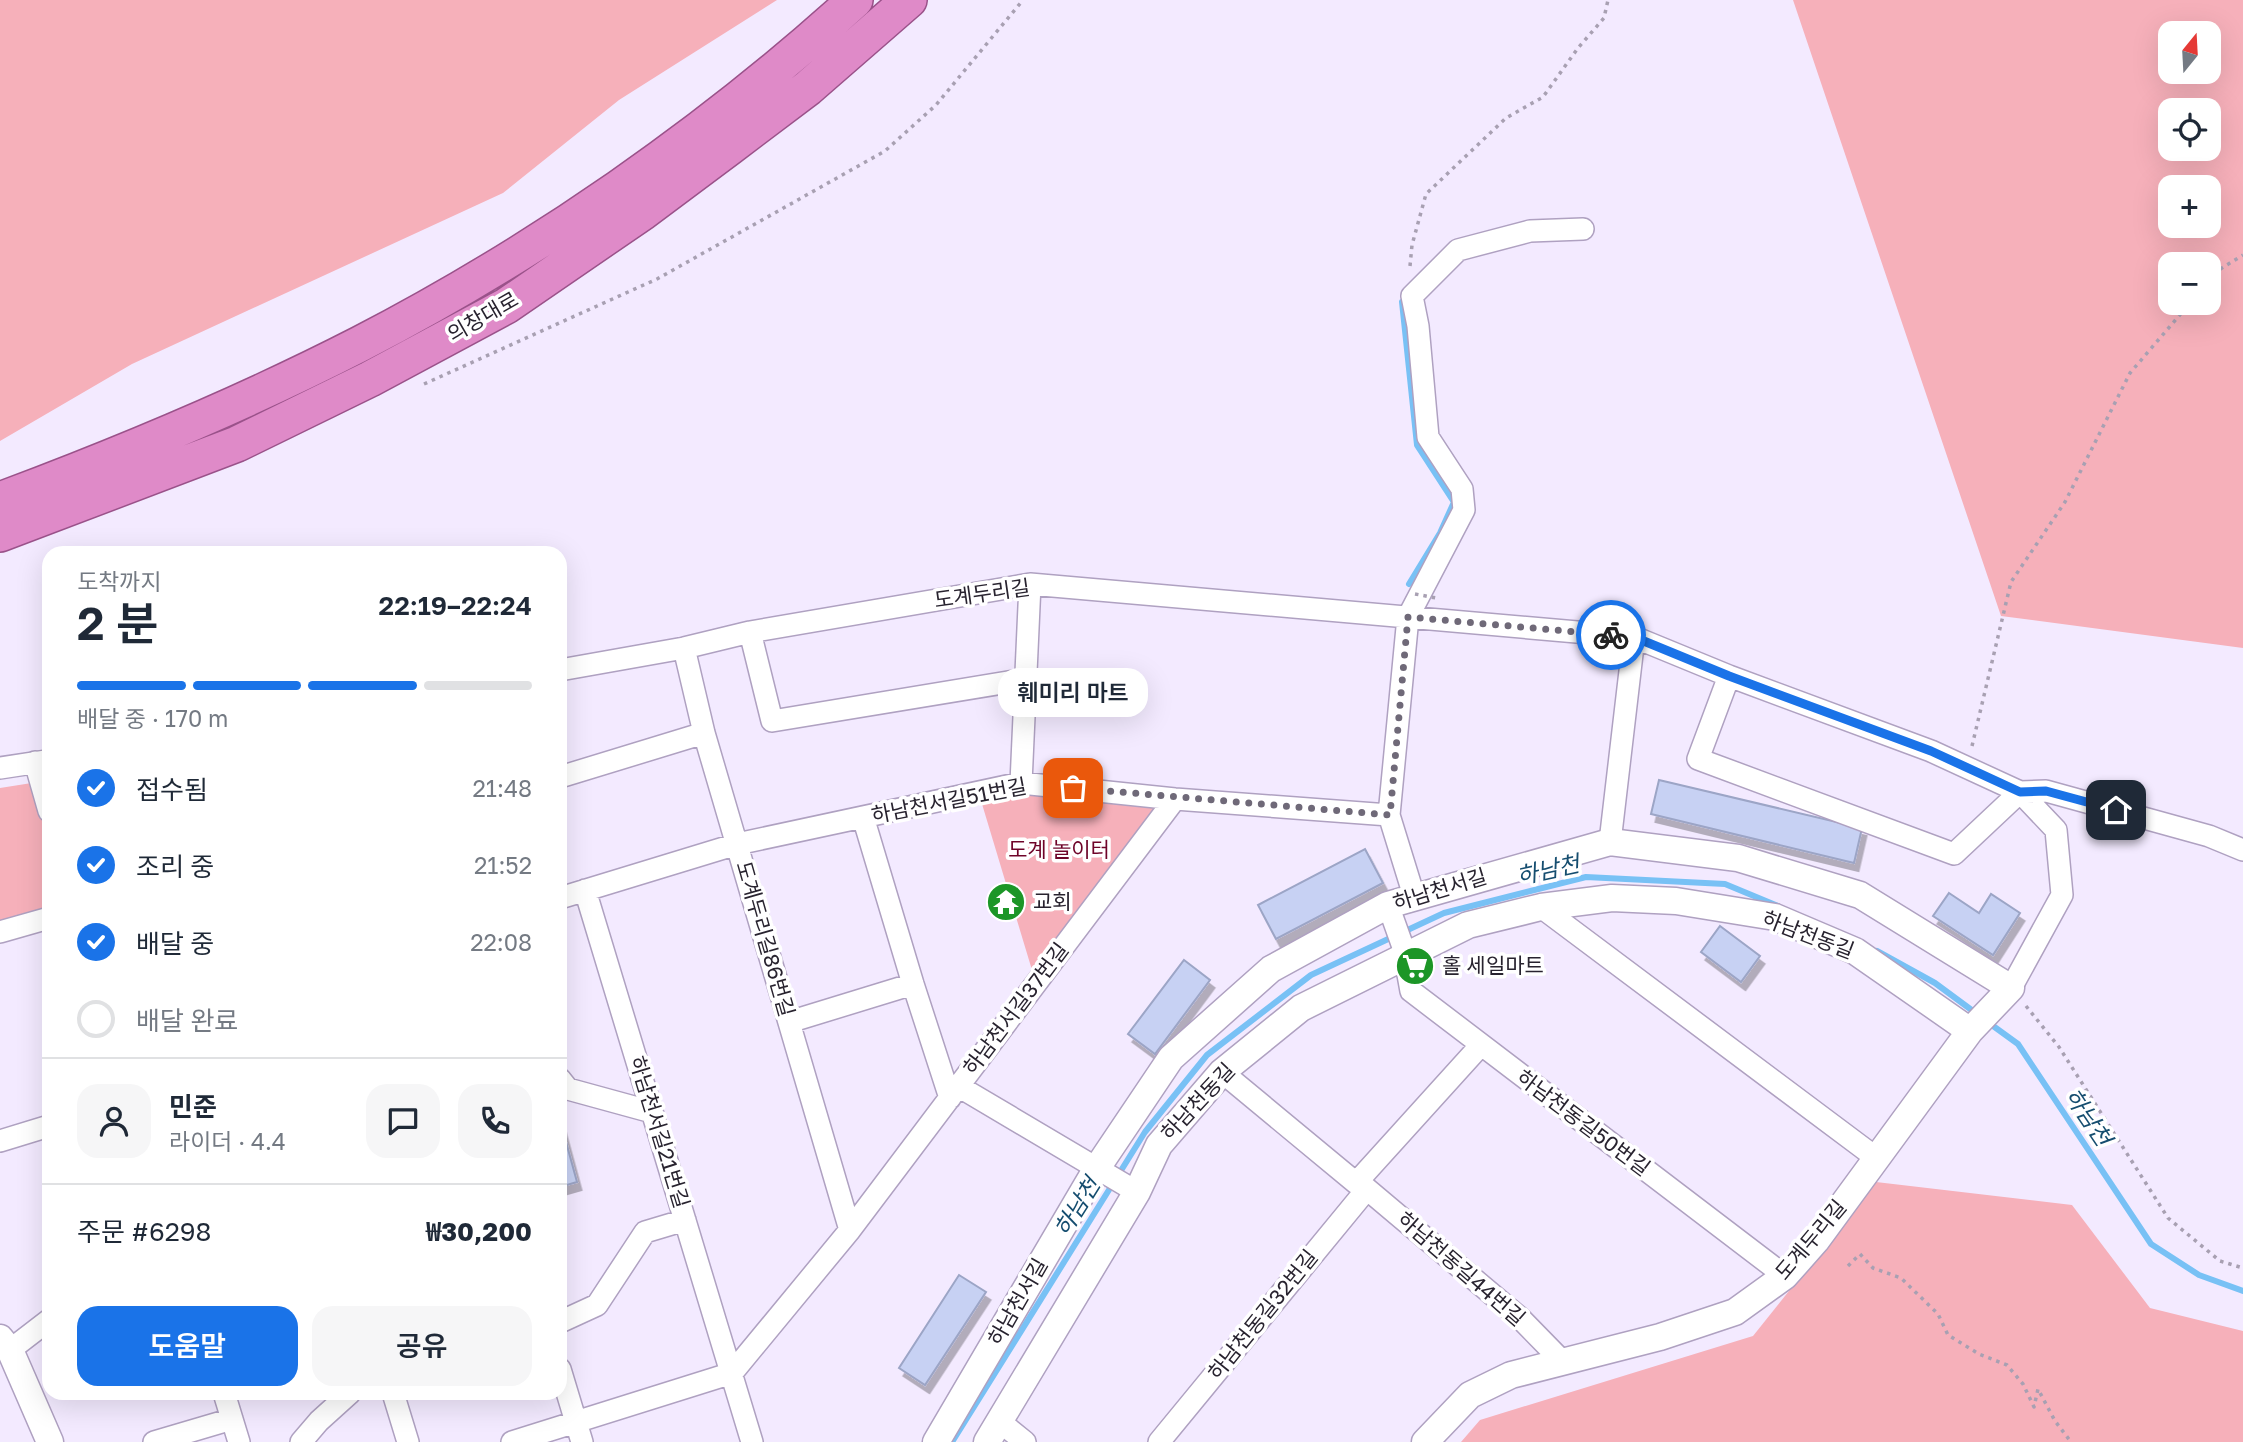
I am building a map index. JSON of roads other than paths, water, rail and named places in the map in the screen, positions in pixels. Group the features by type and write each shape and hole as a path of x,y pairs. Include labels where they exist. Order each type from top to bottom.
{"highway":[{"name":"의창대로","path":"0,500 113,458 237,404 360,344 453,292 597,201 701,129 803,48 855,0"},
{"name":"의창대로","path":"0,534 236,444 370,379 506,306 730,148 808,88 909,0"}],"street":[{"path":"1414,896 1390,815 1408,617 1464,510 1462,489 1428,437 1418,326 1412,296 1458,250 1530,231 1583,229"},
{"path":"1021,783 1030,584"},
{"name":"도계두리길","path":"567,669 684,648 750,632 1030,584 1634,637 1729,676 1931,751 2020,792 2056,830 2063,895 2005,995 1972,1029 1815,1241 1785,1276 1735,1312 1660,1336 1510,1375 1470,1395 1425,1442"},
{"path":"750,632 772,722 1027,679"},
{"path":"1610,842 1634,637"},
{"name":"도계두리길86번길","path":"684,648 704,733 850,1230"},
{"path":"1729,676 1698,759 1954,854 2020,792"},
{"path":"567,775 704,733"},
{"path":"0,768 42,761"},
{"name":"하남천서길51번길","path":"567,896 737,844 1021,783 1175,799 1390,815"},
{"name":"도계두리길","path":"2020,792 2046,791 2209,836 2243,850"},
{"name":"하남천서길37번길","path":"954,1092 1175,799"},
{"name":"하남천서길37번길","path":"863,817 913,984 954,1092 1133,1189"},
{"name":"하남천서길","path":"936,1442 1171,1058 1271,969 1391,912 1414,896 1610,842 1738,858 1860,895 2005,995"},
{"name":"하남천서길21번길","path":"586,890 752,1442"},
{"name":"하남천동길","path":"993,1432 1159,1145 1222,1072 1301,1008 1404,951 1468,925 1541,906 1612,898 1675,901 1775,917 1855,951 1972,1029"},
{"path":"1541,906 1875,1157"},
{"name":"하남천동길50번길","path":"1391,912 1404,951 1411,991 1785,1276"},
{"path":"0,932 42,920"},
{"path":"789,1022 913,984"},
{"path":"1362,1186 1480,1046"},
{"name":"하남천동길44번길","path":"1222,1072 1519,1317 1562,1361"},
{"path":"567,1088 652,1112"},
{"path":"512,1442 579,1432 732,1373 850,1230 954,1092"},
{"path":"0,1141 42,1128"},
{"name":"하남천동길32번길","path":"1159,1442 1362,1186"},
{"path":"567,1319 597,1305 645,1232 685,1220"},
{"path":"42,1324 5,1344 50,1442"},
{"path":"567,1392 579,1432"},
{"path":"226,1400 239,1442"},
{"path":"301,1442 342,1400"},
{"path":"395,1400 408,1442"},
{"path":"154,1442 232,1419"},
{"path":"993,1432 1025,1442"}],"waterway":[{"path":"1402,302 1417,445 1454,502 1440,533 1409,584"},
{"name":"하남천","path":"952,1442 1145,1132 1207,1055 1311,975 1444,913 1586,877 1725,884 1778,906"},
{"name":"하남천","path":"1877,951 1935,983 1977,1014"},
{"name":"하남천","path":"1989,1023 2018,1044 2151,1244 2199,1275 2243,1291"}],"place":[{"name":"훼미리 마트","path":"1073,788"},
{"name":"교회","path":"1006,902"},
{"name":"홀 세일마트","path":"1415,966"}],"park label":[{"name":"도계 놀이터","path":"1059,850"}]}
